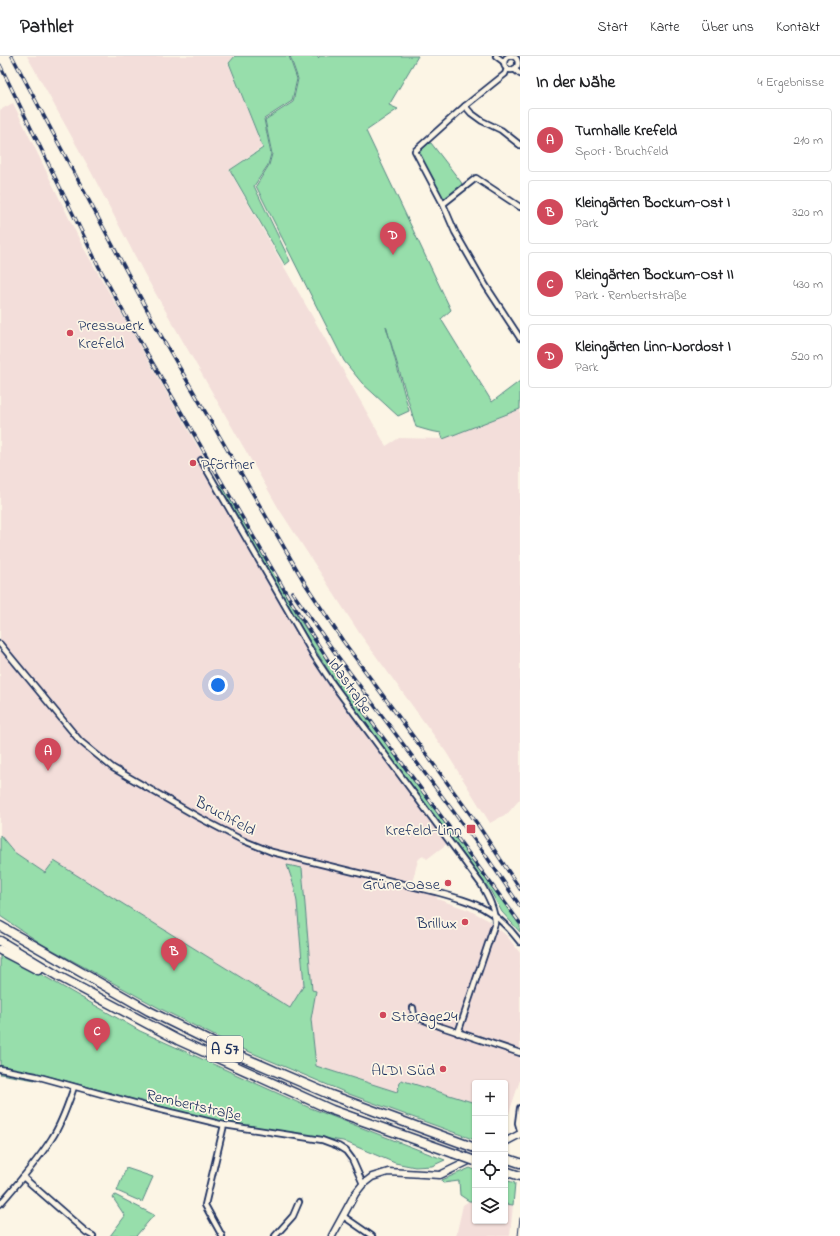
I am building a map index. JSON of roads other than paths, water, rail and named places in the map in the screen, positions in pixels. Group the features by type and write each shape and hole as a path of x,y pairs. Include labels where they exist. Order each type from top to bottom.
{"highway":[{"path":"0,922 18,937"},
{"name":"A 57","path":"0,926 149,1011 240,1056 303,1084 472,1147"},
{"name":"A 57","path":"0,941 58,976 178,1040 332,1110 453,1153 472,1158"},
{"path":"0,950 36,969 58,976"},
{"path":"508,1159 520,1163"},
{"path":"508,1172 520,1176"}],"main road":[{"path":"508,1140 520,1134"},
{"path":"332,1236 355,1194 363,1184 372,1177 388,1172 440,1175 472,1160"}],"street":[{"path":"496,56 504,62 507,69 505,74 465,106 415,151 443,204 455,232 486,286 520,338"},
{"path":"504,62 507,58 513,56 517,61 517,66 514,69"},
{"path":"507,69 514,69 520,74"},
{"path":"465,106 471,113 482,121 501,130 520,145"},
{"path":"443,204 476,178 520,206"},
{"name":"Idastraße","path":"201,460 325,672 439,829 481,884 495,915"},
{"name":"Bruchfeld","path":"0,644 80,741 113,768 198,817 242,840 272,852 444,894 478,905 495,915 509,928 520,942"},
{"path":"458,1032 495,923 495,915"},
{"path":"413,1008 414,1016 520,1053"},
{"name":"Rembertstraße","path":"0,1069 36,1076 224,1126 322,1140 338,1146 346,1151 352,1159 363,1184"},
{"path":"0,1204 53,1137 66,1110 74,1087"},
{"path":"520,1108 518,1123 520,1130"},
{"path":"222,1236 205,1205 224,1126"},
{"path":"23,1176 86,1232 93,1236"},
{"path":"275,1236 293,1216 299,1202"},
{"path":"343,1216 372,1236"}],"tram line":[{"path":"518,1236 520,1218"}],"railway":[{"path":"12,56 160,334 306,585 343,641 476,822 520,889"},
{"path":"0,65 99,267 130,324 292,603 348,690 520,923"},
{"path":"292,592 336,654 482,850 520,906"}],"place":[{"name":"Kleingärten Linn-Nordost I","path":"393,255"},
{"name":"Presswerk Krefeld","path":"70,333"},
{"name":"Pförtner","path":"193,463"},
{"name":"Turnhalle Krefeld","path":"48,771"},
{"name":"Krefeld-Linn","path":"471,829"},
{"name":"Grüne Oase","path":"448,883"},
{"name":"Brillux","path":"465,922"},
{"name":"Kleingärten Bockum-Ost I","path":"174,971"},
{"name":"Storage24","path":"383,1015"},
{"name":"Kleingärten Bockum-Ost II","path":"97,1051"},
{"name":"ALDI Süd","path":"443,1069"}]}
